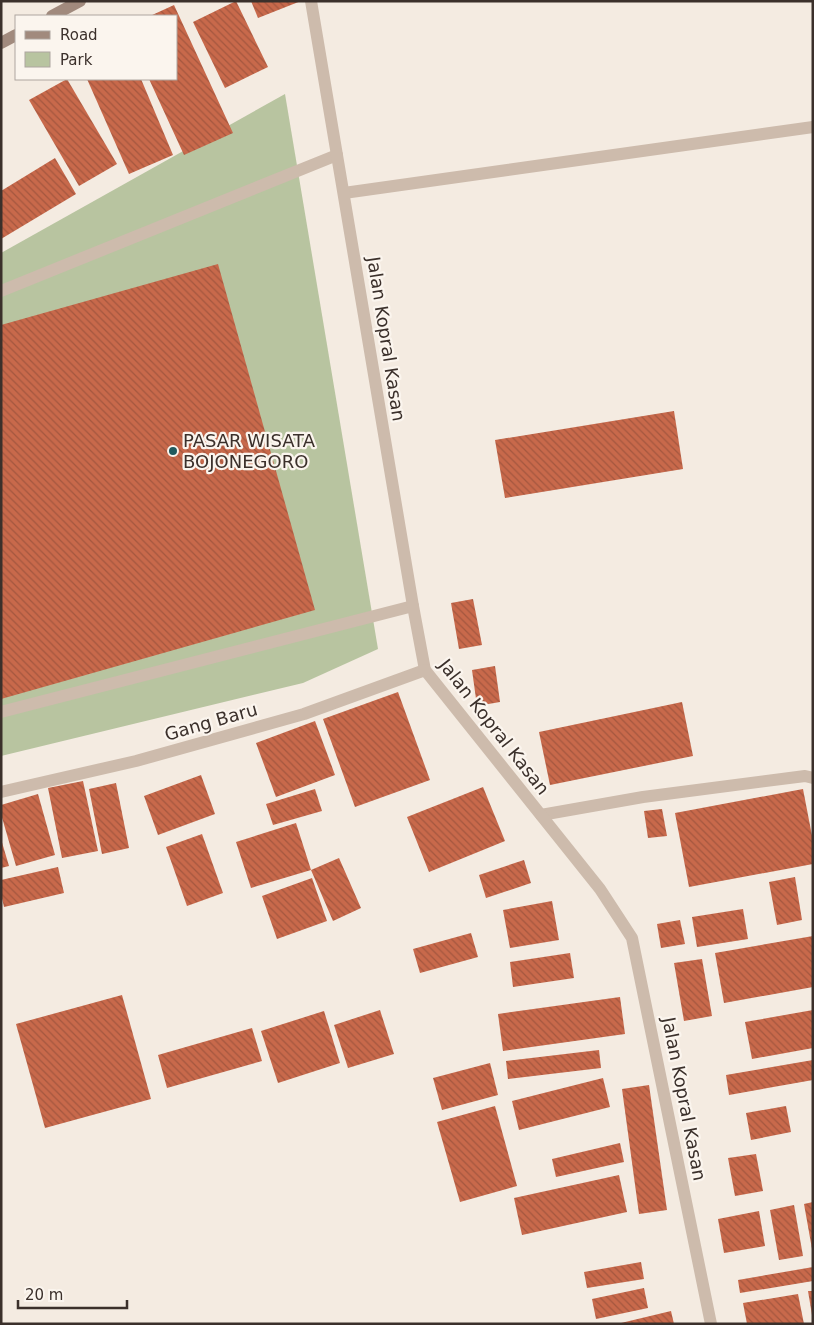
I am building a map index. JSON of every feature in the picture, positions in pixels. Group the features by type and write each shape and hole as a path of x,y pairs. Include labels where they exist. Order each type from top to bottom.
{"main road":[{"path":"54,15 80,1"},
{"path":"1,43 15,36"}],"street":[{"name":"Jalan Kopral Kasan","path":"311,1 425,670 600,889 632,938 711,1324"},
{"path":"344,193 813,126"},
{"path":"1,291 338,155"},
{"path":"1,712 413,606"},
{"name":"Gang Baru","path":"1,792 136,761 285,719 425,670"},
{"path":"541,815 643,797 805,776 813,778"}],"green space":[{"name":"PASAR WISATA BOJONEGORO","path":"285,94 378,649 303,683 1,756 1,253"}],"building":[{"path":"236,1 268,67 225,88 193,22"},
{"path":"251,1 301,1 258,18"},
{"path":"174,5 233,133 184,155 149,80 178,80 178,15 152,15"},
{"path":"68,80 117,164 79,186 29,100"},
{"path":"87,80 141,80 173,155 129,174"},
{"path":"55,158 76,194 1,239 1,191"},
{"path":"218,264 315,610 1,699 1,325"},
{"path":"674,411 683,469 505,498 495,440"},
{"path":"473,599 482,645 459,649 451,603"},
{"path":"495,666 500,702 477,706 472,670"},
{"path":"398,692 430,780 355,807 323,719"},
{"path":"682,702 693,756 550,785 539,732"},
{"path":"315,721 335,775 276,797 256,743"},
{"path":"201,775 215,814 158,835 144,796"},
{"path":"83,781 98,851 62,858 48,788"},
{"path":"116,783 129,848 102,854 89,789"},
{"path":"483,787 505,841 429,872 407,817"},
{"path":"315,789 322,811 273,825 266,804"},
{"path":"803,789 813,841 813,864 689,887 675,813"},
{"path":"38,794 55,855 16,866 1,814 1,805"},
{"path":"662,809 667,836 648,838 644,811"},
{"path":"296,823 311,870 251,888 236,842"},
{"path":"202,834 223,893 187,906 166,847"},
{"path":"1,839 9,866 1,868"},
{"path":"339,858 361,908 333,921 311,870"},
{"path":"524,860 531,883 486,898 479,875"},
{"path":"58,867 64,893 4,907 1,894 1,880"},
{"path":"795,877 802,920 777,925 769,882"},
{"path":"312,878 327,921 277,939 262,896"},
{"path":"552,901 559,940 510,948 503,910"},
{"path":"743,909 748,939 697,947 692,917"},
{"path":"680,920 685,944 661,948 657,924"},
{"path":"471,933 478,957 420,973 413,949"},
{"path":"813,936 813,987 724,1003 715,953"},
{"path":"570,953 574,978 513,987 510,962"},
{"path":"702,959 712,1016 684,1021 674,963"},
{"path":"122,995 151,1099 45,1128 16,1024"},
{"path":"620,997 625,1034 503,1051 498,1014"},
{"path":"380,1010 394,1054 348,1068 334,1025"},
{"path":"813,1010 813,1048 752,1059 745,1022"},
{"path":"324,1011 340,1063 278,1083 261,1031"},
{"path":"252,1028 262,1061 167,1088 158,1055"},
{"path":"599,1050 601,1068 508,1079 506,1061"},
{"path":"813,1060 813,1080 729,1095 726,1075"},
{"path":"490,1063 498,1095 442,1110 433,1078"},
{"path":"603,1078 610,1107 519,1130 512,1101"},
{"path":"649,1085 667,1210 639,1214 622,1089"},
{"path":"495,1106 517,1186 460,1202 437,1122"},
{"path":"786,1106 791,1132 751,1140 746,1113"},
{"path":"620,1143 624,1162 556,1177 552,1159"},
{"path":"756,1154 763,1191 735,1196 728,1158"},
{"path":"619,1175 627,1212 522,1235 514,1198"},
{"path":"813,1202 813,1249 812,1249 804,1204"},
{"path":"794,1205 803,1256 779,1260 770,1210"},
{"path":"759,1211 765,1246 724,1253 718,1219"},
{"path":"641,1262 644,1279 587,1288 584,1272"},
{"path":"813,1267 813,1281 740,1293 738,1280"},
{"path":"644,1288 648,1308 596,1319 592,1299"},
{"path":"808,1291 813,1291 812,1315"},
{"path":"798,1294 804,1324 747,1324 743,1303"},
{"path":"671,1311 674,1324 621,1323"}],"place":[{"name":"PASAR WISATA BOJONEGORO","path":"173,451"}]}
